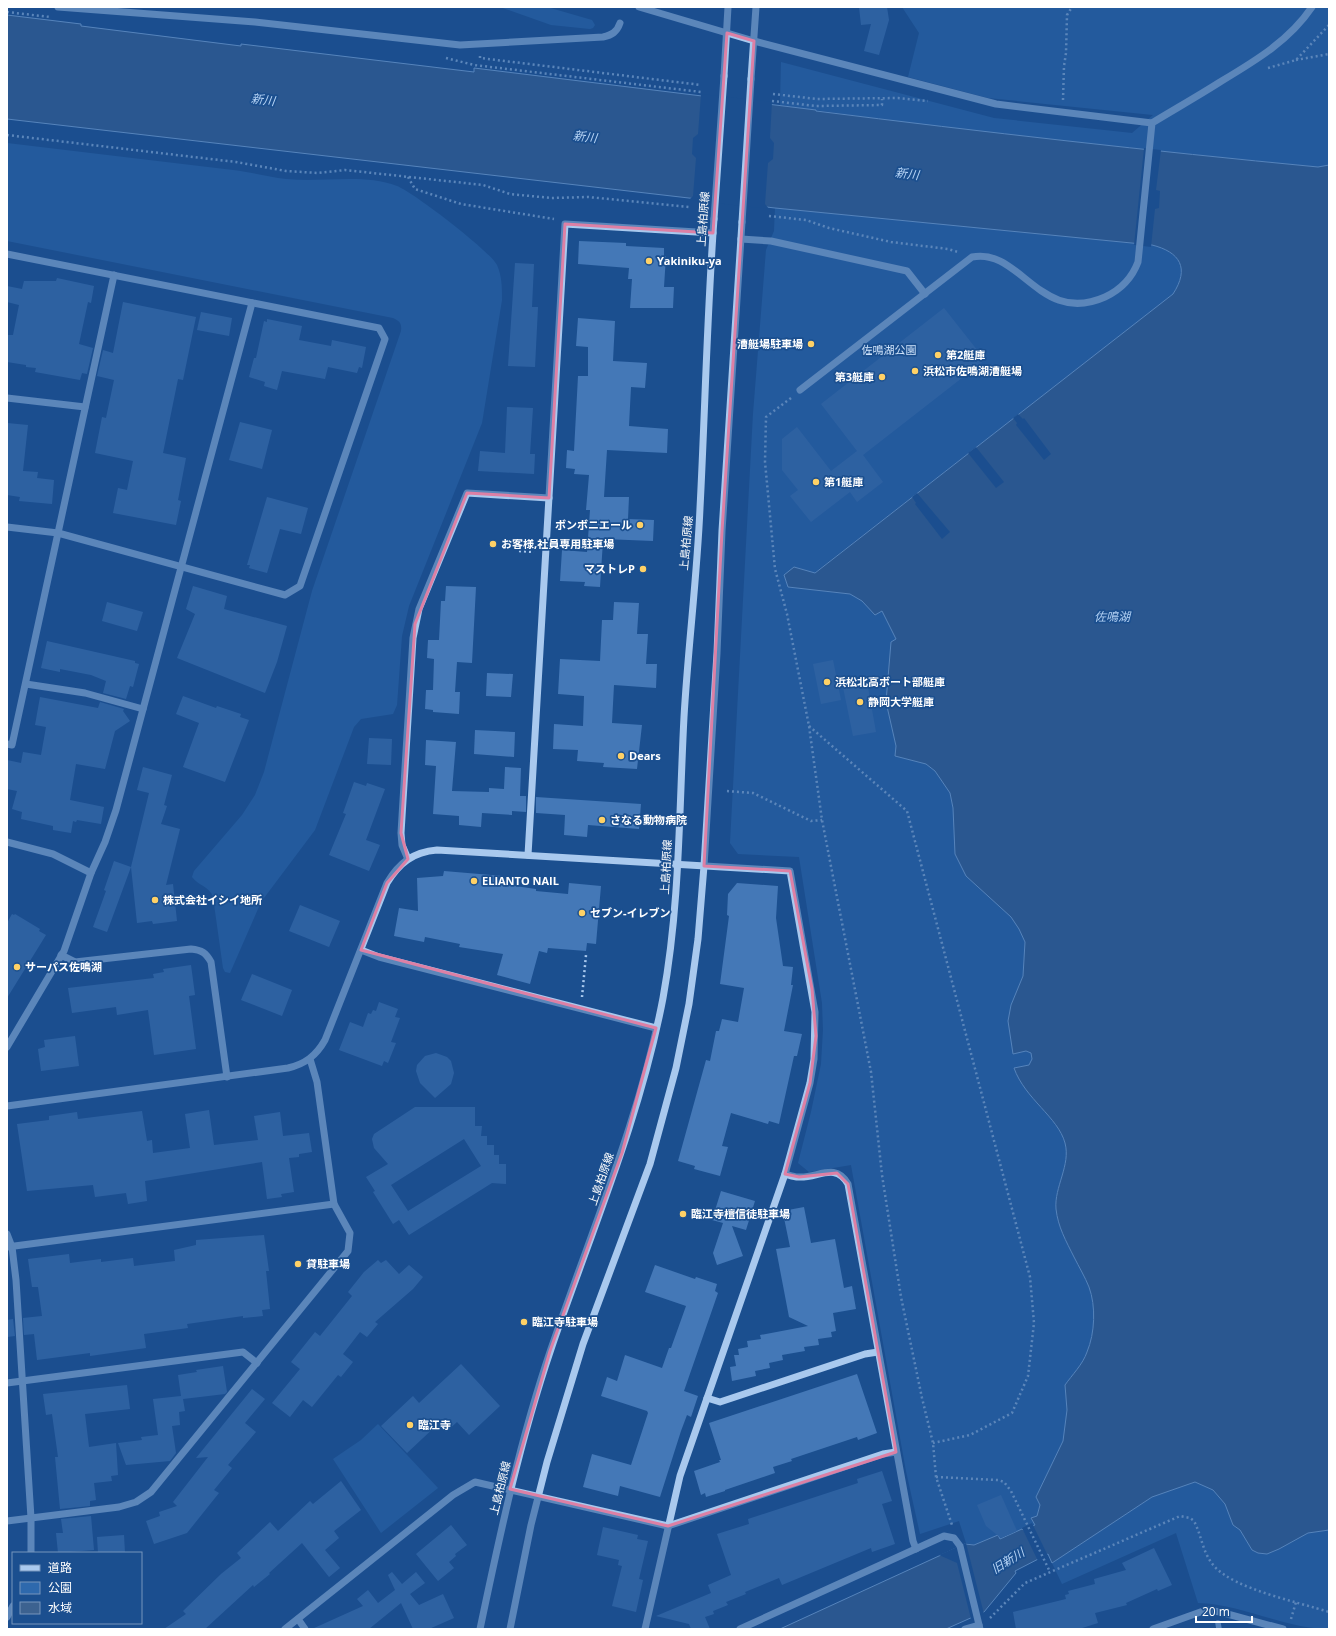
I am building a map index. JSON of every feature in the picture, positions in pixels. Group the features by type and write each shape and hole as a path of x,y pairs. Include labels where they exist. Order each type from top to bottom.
{"street":[{"path":"58,7 255,22 444,43 479,44 603,37 611,35 618,29 620,23"},
{"path":"639,7 754,41 996,104 1152,123 1272,50 1302,22 1312,7"},
{"name":"上島柏原線","path":"480,1629 510,1489 550,1351 622,1153 656,1028 672,938 689,644 700,511 713,233 728,7"},
{"path":"510,1629 538,1496 576,1365 643,1183 668,1101 691,991 698,939 704,866 718,653 722,531 756,7"},
{"path":"800,390 972,257 980,255 997,259 1045,295 1061,300 1077,303 1099,299 1119,288 1134,272 1138,262 1152,123"},
{"path":"528,856 565,224 713,233"},
{"path":"741,239 771,241 907,271 924,294"},
{"path":"7,254 379,328 385,340 300,586 285,594 58,533 7,527"},
{"path":"7,744 12,745 26,684 114,275"},
{"path":"7,1047 61,955 116,810 252,303"},
{"path":"7,398 85,407"},
{"path":"408,859 402,845 401,833 411,653 419,609 467,493 549,498"},
{"path":"26,684 85,694 143,709"},
{"path":"7,842 53,854 91,873"},
{"path":"7,1106 288,1068 298,1066 310,1059 320,1049 325,1040 387,883 399,865 417,853 437,850 790,871 812,989 816,1036 810,1083 785,1174 680,1476 645,1629"},
{"path":"61,955 75,962 192,948 200,950 207,955 211,962 227,1076"},
{"path":"361,950 379,957 656,1028"},
{"path":"7,1521 119,1507 136,1502 151,1492 348,1251 350,1233 334,1204 317,1082 310,1059"},
{"path":"785,1174 799,1177 837,1173 844,1177 848,1184 912,1541 916,1549"},
{"path":"9,1247 334,1204"},
{"path":"7,1234 16,1280 31,1518 31,1552"},
{"path":"7,1383 243,1352 257,1363"},
{"path":"707,1398 720,1402 864,1354 878,1352"},
{"path":"285,1629 454,1494 469,1484 481,1483 510,1489 668,1526 883,1454 896,1452"},
{"path":"740,1629 944,1536 952,1537 960,1546 979,1624 965,1629"},
{"path":"7,1617 12,1608"},
{"path":"1155,1629 1200,1612 1213,1610 1286,1627"},
{"path":"298,1619 306,1629"}],"path":[{"path":"1061,112 1064,91 1067,15 1072,7"},
{"path":"7,12 52,17"},
{"path":"1296,60 1329,25"},
{"path":"479,44 480,58 701,85"},
{"path":"1263,70 1296,60 1329,54"},
{"path":"440,56 474,65 701,92"},
{"path":"650,86 651,79"},
{"path":"773,94 817,99 930,101"},
{"path":"772,101 816,106 882,105 882,99"},
{"path":"7,135 236,162 286,171 318,172 345,170 483,185 510,194 551,198 588,197 689,208"},
{"path":"408,176 415,189 461,204 555,220 565,224"},
{"path":"769,216 806,220 829,228 891,242 948,249 960,253 965,262"},
{"path":"800,390 766,417 765,462 775,569 787,614 809,726 822,820 871,1072 882,1174 901,1297 933,1443 936,1477 954,1531 952,1537"},
{"path":"519,541 519,551 538,552"},
{"path":"809,726 907,811 1030,1278 1034,1323 1028,1376 1012,1413 970,1435 933,1443"},
{"path":"727,791 754,793 811,821 822,820"},
{"path":"581,1008 586,955"},
{"path":"936,1477 992,1479 1004,1482 1011,1491 1050,1572"},
{"path":"979,1624 988,1620 1025,1583 1175,1517 1185,1516 1194,1521 1206,1555 1224,1575 1241,1584 1329,1612"},
{"path":"1286,1627 1296,1602"}],"highlighted area":[{"path":"727,33 754,41 722,531 704,866 790,871 812,989 816,1036 810,1083 785,1174 799,1177 837,1173 848,1184 896,1452 668,1526 510,1489 550,1351 622,1153 656,1028 361,950 387,883 408,859 401,833 415,624 467,493 549,498 565,224 713,233"}],"green space":[{"path":"500,7 547,7 592,20 595,25 590,29 551,25"},
{"path":"902,7 1329,7 1329,165 1318,167 1159,151 914,124 780,105 781,62 994,118 1132,133 1153,115 988,98 908,77 919,33"},
{"path":"7,143 233,170 286,179 356,179 384,182 397,186 406,191 467,235 491,258 497,265 500,273 502,300 482,423 409,606 402,636 397,705 393,714 361,719 354,727 315,830 261,902 230,973 225,972 223,968 213,897 209,890 192,877 194,871 242,815 255,795 264,772 312,591 401,331 401,325 393,318 7,241"},
{"name":"佐鳴湖公園","path":"775,208 1152,245 1169,252 1179,262 1181,269 1181,276 1173,294 814,573 794,567 789,587 850,594 862,601 875,615 882,611 896,639 886,702 896,746 895,756 926,764 935,771 950,793 966,876 1011,917 1025,942 1023,976 1011,1005 1013,1054 1026,1051 1031,1053 1032,1060 1029,1065 1015,1069 1026,1090 1056,1125 1065,1143 1066,1160 1057,1193 1056,1209 1063,1234 1086,1280 1091,1294 1094,1311 1092,1337 1085,1357 1065,1385 1067,1410 1063,1441 1036,1497 1040,1505 1037,1516 1031,1518 1035,1525 1000,1539 998,1535 974,1545 966,1543 959,1521 920,1534 906,1471 851,1165 809,1172 798,1163 821,1064 823,1030 822,1003 799,857 738,854 730,843 753,414 766,250 774,231"},
{"path":"378,1424 438,1488 381,1533 333,1459 361,1440"},
{"path":"1195,1482 1213,1490 1225,1504 1233,1525 1240,1530 1252,1550 1296,1539 1308,1533 1329,1530 1329,1629 1296,1625 1231,1607 1198,1603 1176,1533 1062,1584 1052,1563 1152,1497"}],"water":[{"name":"佐鳴湖","path":"7,15 241,46 241,44 474,72 474,68 1067,141 1318,167 1329,165 1329,1530 1308,1533 1267,1554 1258,1553 1252,1550 1240,1530 1233,1525 1225,1504 1213,1490 1195,1482 1152,1497 1052,1563 1048,1554 1015,1571 1016,1573 984,1612 946,1629 780,1629 965,1544 974,1545 998,1535 1000,1539 1035,1525 1031,1518 1037,1516 1040,1505 1036,1497 1063,1441 1067,1410 1065,1385 1080,1365 1090,1345 1094,1320 1093,1302 1089,1287 1065,1240 1057,1216 1057,1192 1066,1160 1065,1143 1056,1125 1026,1089 1014,1068 1029,1065 1032,1059 1031,1053 1026,1051 1013,1054 1008,1021 1011,1005 1023,976 1025,942 1011,917 966,876 955,854 953,808 950,793 935,771 926,764 895,756 896,746 886,702 891,642 896,639 882,611 875,615 862,601 850,594 788,587 784,575 794,567 815,573 1173,294 1181,276 1179,262 1175,257 1162,248 1152,245 775,208 7,119"}],"pier":[{"path":"701,94 772,102 770,138 774,143 773,159 768,163 765,204 769,209 689,200 693,196 696,158 692,154 693,138 698,134"},
{"path":"1144,148 1161,150 1156,190 1160,191 1159,208 1155,209 1151,247 1134,245"},
{"path":"1018,414 1023,419 1024,418 1051,454 1044,460 1016,425 1017,423 1013,418"},
{"path":"976,447 1004,482 996,488 968,453"},
{"path":"917,493 950,532 942,539 915,504 916,503 912,497"},
{"path":"1032,1523 1048,1556 1038,1561 1022,1528"},
{"path":"966,1543 984,1614 971,1619 957,1563 939,1555"}],"building":[{"path":"859,7 887,7 889,20 879,55 864,51 871,24 861,25"},
{"path":"579,241 626,243 626,246 664,248 664,256 666,256 664,287 674,287 673,308 630,308 632,279 628,279 629,268 578,264"},
{"path":"515,263 534,264 532,307 538,307 535,367 508,366"},
{"path":"57,278 94,286 91,303 88,302 79,344 93,348 87,374 82,373 80,380 35,372 36,368 7,362 7,335 13,335 19,305 7,302 7,286 22,289 24,281 56,281"},
{"path":"123,302 196,317 183,380 178,379 163,453 186,458 178,500 181,501 176,525 113,513 118,488 127,490 133,461 95,453 102,417 106,418 114,380 97,376 103,350 113,353"},
{"path":"944,308 985,360 863,455 883,482 857,502 850,492 811,522 790,496 798,490 782,470 782,439 797,427 831,471 857,451 821,404"},
{"path":"201,312 232,318 229,336 197,330"},
{"path":"578,318 615,321 613,361 647,363 645,388 631,387 629,426 668,429 667,453 607,450 604,497 629,497 628,519 654,520 653,541 604,539 600,587 584,586 585,582 560,581 562,550 587,552 590,510 586,510 589,475 574,474 575,469 566,468 567,450 574,451 578,376 588,376 588,347 576,346"},
{"path":"267,319 302,326 299,340 331,346 332,340 366,347 362,368 359,367 357,373 328,367 325,379 282,371 277,390 264,386 265,382 249,377 254,358 256,358 264,321 267,322"},
{"path":"507,407 533,408 530,454 535,454 534,474 478,471 480,451 505,453"},
{"path":"240,422 272,430 262,469 229,460"},
{"path":"7,423 28,425 23,471 38,472 37,478 54,480 52,504 19,501 20,497 7,495"},
{"path":"267,497 308,508 301,534 280,529 267,573 249,568 250,565 247,565"},
{"path":"193,586 227,596 224,609 287,626 277,662 265,693 177,658 195,614 186,609"},
{"path":"446,586 476,587 472,663 457,662 455,692 460,692 459,714 433,712 433,710 425,709 426,690 433,690 434,659 427,658 428,640 439,640 441,601 445,601"},
{"path":"107,602 143,612 137,631 102,621"},
{"path":"614,602 639,603 637,634 648,634 646,664 657,664 656,688 614,685 612,723 642,725 637,769 603,767 604,763 577,761 578,750 553,749 554,724 583,726 584,696 558,694 560,659 600,661 602,620 613,620"},
{"path":"47,641 135,661 135,663 139,664 133,687 130,686 126,699 103,693 106,681 91,675 60,669 60,672 41,668"},
{"name":"浜松北高ボート部艇庫","path":"833,660 841,700 821,704 813,664"},
{"path":"487,673 513,674 511,697 486,696"},
{"name":"静岡大学艇庫","path":"867,682 876,732 853,736 843,687"},
{"path":"183,696 216,708 217,706 241,714 240,717 249,720 225,782 183,767 199,723 176,714"},
{"path":"40,697 98,708 100,702 124,709 123,711 130,721 115,731 105,769 76,764 70,800 104,807 101,824 77,820 76,822 73,821 71,833 53,830 53,826 21,819 22,812 12,809 17,791 7,789 7,760 21,763 23,752 41,755 46,727 35,725"},
{"path":"475,730 515,732 514,757 474,754"},
{"path":"369,738 392,739 391,765 367,764"},
{"path":"426,740 456,742 452,791 489,792 489,788 504,789 505,767 521,768 520,796 526,796 526,812 512,811 512,815 482,813 481,827 459,825 459,816 433,814 436,766 425,765"},
{"path":"143,767 172,775 164,805 167,806 161,824 180,829 166,885 173,884 177,921 153,924 152,921 137,923 131,867 149,793 137,790"},
{"path":"354,782 366,786 367,783 385,789 366,840 380,845 369,871 329,855 346,814 343,813"},
{"name":"さなる動物病院","path":"536,797 641,804 639,829 588,825 587,837 564,835 565,815 536,813"},
{"path":"114,861 131,867 107,932 93,927 106,891 104,890"},
{"path":"444,871 503,876 502,884 536,889 536,891 568,894 569,883 601,886 596,944 587,943 586,951 548,948 547,953 539,951 530,984 497,975 503,954 459,947 460,944 425,937 424,942 394,936 399,908 418,911 417,878 443,876"},
{"path":"737,883 778,886 776,918 783,966 793,967 791,985 793,985 784,1031 802,1034 797,1056 794,1056 779,1124 769,1121 768,1124 731,1113 722,1146 728,1147 720,1176 694,1169 695,1166 678,1161 706,1060 710,1061 716,1031 719,1031 722,1019 738,1022 744,988 720,984 729,916 727,915 728,894"},
{"path":"300,905 340,921 329,947 289,931"},
{"name":"サーパス佐鳴湖","path":"12,914 15,914 40,929 39,931 46,935 7,998 7,923"},
{"path":"191,965 195,995 189,996 196,1049 154,1055 148,1010 117,1015 116,1007 72,1013 68,988 154,978 153,974 164,972 163,969"},
{"path":"252,974 292,990 282,1016 241,1000"},
{"path":"379,1002 398,1009 395,1017 400,1018 391,1042 396,1043 388,1063 384,1061 382,1066 339,1050 350,1022 363,1027 368,1013 371,1014 373,1010 376,1011"},
{"path":"75,1036 79,1066 41,1071 38,1049 45,1047 44,1040"},
{"path":"436,1053 447,1057 451,1061 454,1073 451,1084 435,1098 420,1083 416,1071 417,1065 425,1056"},
{"path":"415,1107 475,1107 475,1126 482,1126 481,1136 487,1136 487,1145 494,1145 494,1155 499,1155 499,1164 506,1164 506,1184 492,1183 409,1235 399,1220 393,1224 373,1192 375,1191 366,1177 388,1164 374,1148 372,1139 374,1134","holes":["464,1139 481,1166 408,1211 391,1185"]},
{"path":"209,1110 214,1145 258,1140 254,1116 280,1112 283,1136 309,1133 312,1152 299,1154 299,1157 289,1158 294,1192 281,1194 282,1197 267,1199 262,1162 145,1181 147,1201 128,1204 126,1193 95,1197 93,1185 27,1191 17,1124 49,1120 49,1116 77,1112 78,1119 142,1111 147,1141 152,1140 153,1153 190,1148 185,1114"},
{"path":"721,1191 755,1201 746,1230 732,1226 743,1256 717,1265 713,1253 723,1223 712,1220"},
{"path":"804,1207 811,1243 835,1239 844,1288 852,1286 856,1309 833,1313 836,1331 831,1332 832,1337 818,1339 819,1345 804,1347 805,1351 782,1355 783,1360 769,1363 770,1368 755,1371 756,1376 732,1381 730,1367 736,1366 734,1355 739,1355 738,1349 748,1347 747,1341 761,1339 760,1335 808,1326 789,1317 776,1249 790,1247 784,1218 789,1218 788,1210"},
{"path":"264,1235 269,1271 266,1271 270,1309 262,1310 263,1316 243,1318 243,1316 187,1324 188,1328 144,1334 146,1348 90,1356 90,1353 37,1360 34,1334 24,1335 23,1318 42,1316 38,1287 32,1287 28,1259 69,1254 70,1263 101,1259 101,1262 133,1258 134,1266 175,1261 174,1250 196,1245 196,1240"},
{"path":"378,1260 381,1263 386,1260 399,1274 409,1265 423,1277 413,1289 375,1322 378,1324 367,1337 360,1332 343,1354 353,1362 341,1377 338,1375 312,1407 303,1400 290,1417 272,1403 300,1369 291,1362 315,1332 320,1336 352,1296 348,1292 364,1272"},
{"path":"655,1265 695,1279 696,1277 717,1284 715,1291 718,1293 684,1391 698,1396 691,1417 687,1415 660,1497 620,1486 618,1496 583,1487 592,1454 631,1465 648,1413 647,1411 601,1396 607,1377 617,1381 625,1355 662,1368 686,1306 645,1292"},
{"path":"13,1319 15,1336 7,1337 7,1320"},
{"path":"461,1364 500,1406 469,1435 457,1422 446,1432 438,1424 407,1453 381,1426 413,1396 419,1403"},
{"path":"223,1366 227,1392 225,1394 183,1399 185,1411 179,1412 180,1425 172,1426 176,1453 170,1461 126,1465 118,1443 142,1440 141,1437 158,1435 153,1399 181,1396 178,1375 197,1372 196,1370"},
{"path":"857,1374 877,1433 858,1440 857,1437 791,1459 792,1461 773,1467 775,1473 725,1491 706,1497 705,1493 701,1495 694,1471 720,1462 719,1460 721,1460 709,1423"},
{"path":"127,1385 130,1409 85,1414 89,1447 116,1443 118,1475 111,1476 112,1481 94,1483 96,1500 90,1501 90,1506 60,1509 55,1457 58,1457 52,1414 46,1415 43,1394"},
{"path":"252,1389 265,1399 245,1423 256,1432 228,1465 232,1468 214,1490 219,1493 187,1533 154,1544 146,1521 160,1516 159,1512 177,1506 173,1502 208,1457 196,1458"},
{"path":"882,1471 892,1501 882,1504 895,1544 872,1552 871,1548 782,1585 779,1578 745,1592 746,1594 726,1602 728,1605 713,1611 714,1614 705,1617 710,1629 691,1629 689,1624 656,1616 711,1593 708,1585 731,1575 717,1534 749,1524 748,1519 858,1483 857,1479"},
{"path":"341,1481 361,1510 334,1531 339,1538 325,1550 340,1568 329,1577 302,1543 269,1573 270,1574 254,1587 253,1585 205,1629 164,1629 186,1614 183,1611 221,1574 241,1558 237,1553 270,1522 278,1531 310,1501 313,1504"},
{"path":"1001,1495 1017,1531 1001,1538 986,1526 977,1505"},
{"path":"91,1516 94,1550 58,1552 56,1533 63,1533 61,1519"},
{"path":"451,1525 467,1545 455,1554 456,1556 449,1562 454,1568 438,1581 416,1554"},
{"path":"603,1527 638,1535 637,1539 648,1541 639,1579 643,1580 636,1612 612,1606 622,1566 618,1565 619,1560 597,1555"},
{"path":"124,1535 125,1552 98,1552 97,1537"},
{"path":"1154,1548 1172,1585 1158,1591 1157,1589 1126,1603 1127,1605 1095,1613 1098,1623 1079,1629 1016,1629 1013,1612 1066,1599 1065,1595 1069,1594 1068,1591 1095,1584 1094,1579 1126,1570 1122,1563"},
{"path":"392,1572 402,1584 416,1572 425,1583 410,1594 419,1605 443,1594 454,1618 429,1629 413,1629 401,1603 369,1629 312,1629 363,1606 357,1599 368,1590 378,1603 395,1590 388,1575"}],"waterway":[{"path":"1218,1623 1219,1629"}],"place":[{"name":"Yakiniku-ya","path":"649,261"},
{"name":"漕艇場駐車場","path":"811,344"},
{"name":"第2艇庫","path":"938,355"},
{"name":"浜松市佐鳴湖漕艇場","path":"915,371"},
{"name":"第3艇庫","path":"882,377"},
{"name":"第1艇庫","path":"816,482"},
{"name":"ボンボニエール","path":"640,525"},
{"name":"お客様,社員専用駐車場","path":"493,544"},
{"name":"マストレP","path":"643,569"},
{"name":"浜松北高ボート部艇庫","path":"827,682"},
{"name":"静岡大学艇庫","path":"860,702"},
{"name":"Dears","path":"621,756"},
{"name":"さなる動物病院","path":"602,820"},
{"name":"ELIANTO NAIL","path":"474,881"},
{"name":"株式会社イシイ地所","path":"155,900"},
{"name":"セブン-イレブン","path":"582,913"},
{"name":"サーパス佐鳴湖","path":"17,967"},
{"name":"臨江寺檀信徒駐車場","path":"683,1214"},
{"name":"貸駐車場","path":"298,1264"},
{"name":"臨江寺駐車場","path":"524,1322"},
{"name":"臨江寺","path":"410,1425"}],"water label":[{"name":"新川","path":"263,100"},
{"name":"新川","path":"585,137"},
{"name":"新川","path":"907,174"},
{"name":"旧新川","path":"1008,1561"}]}
